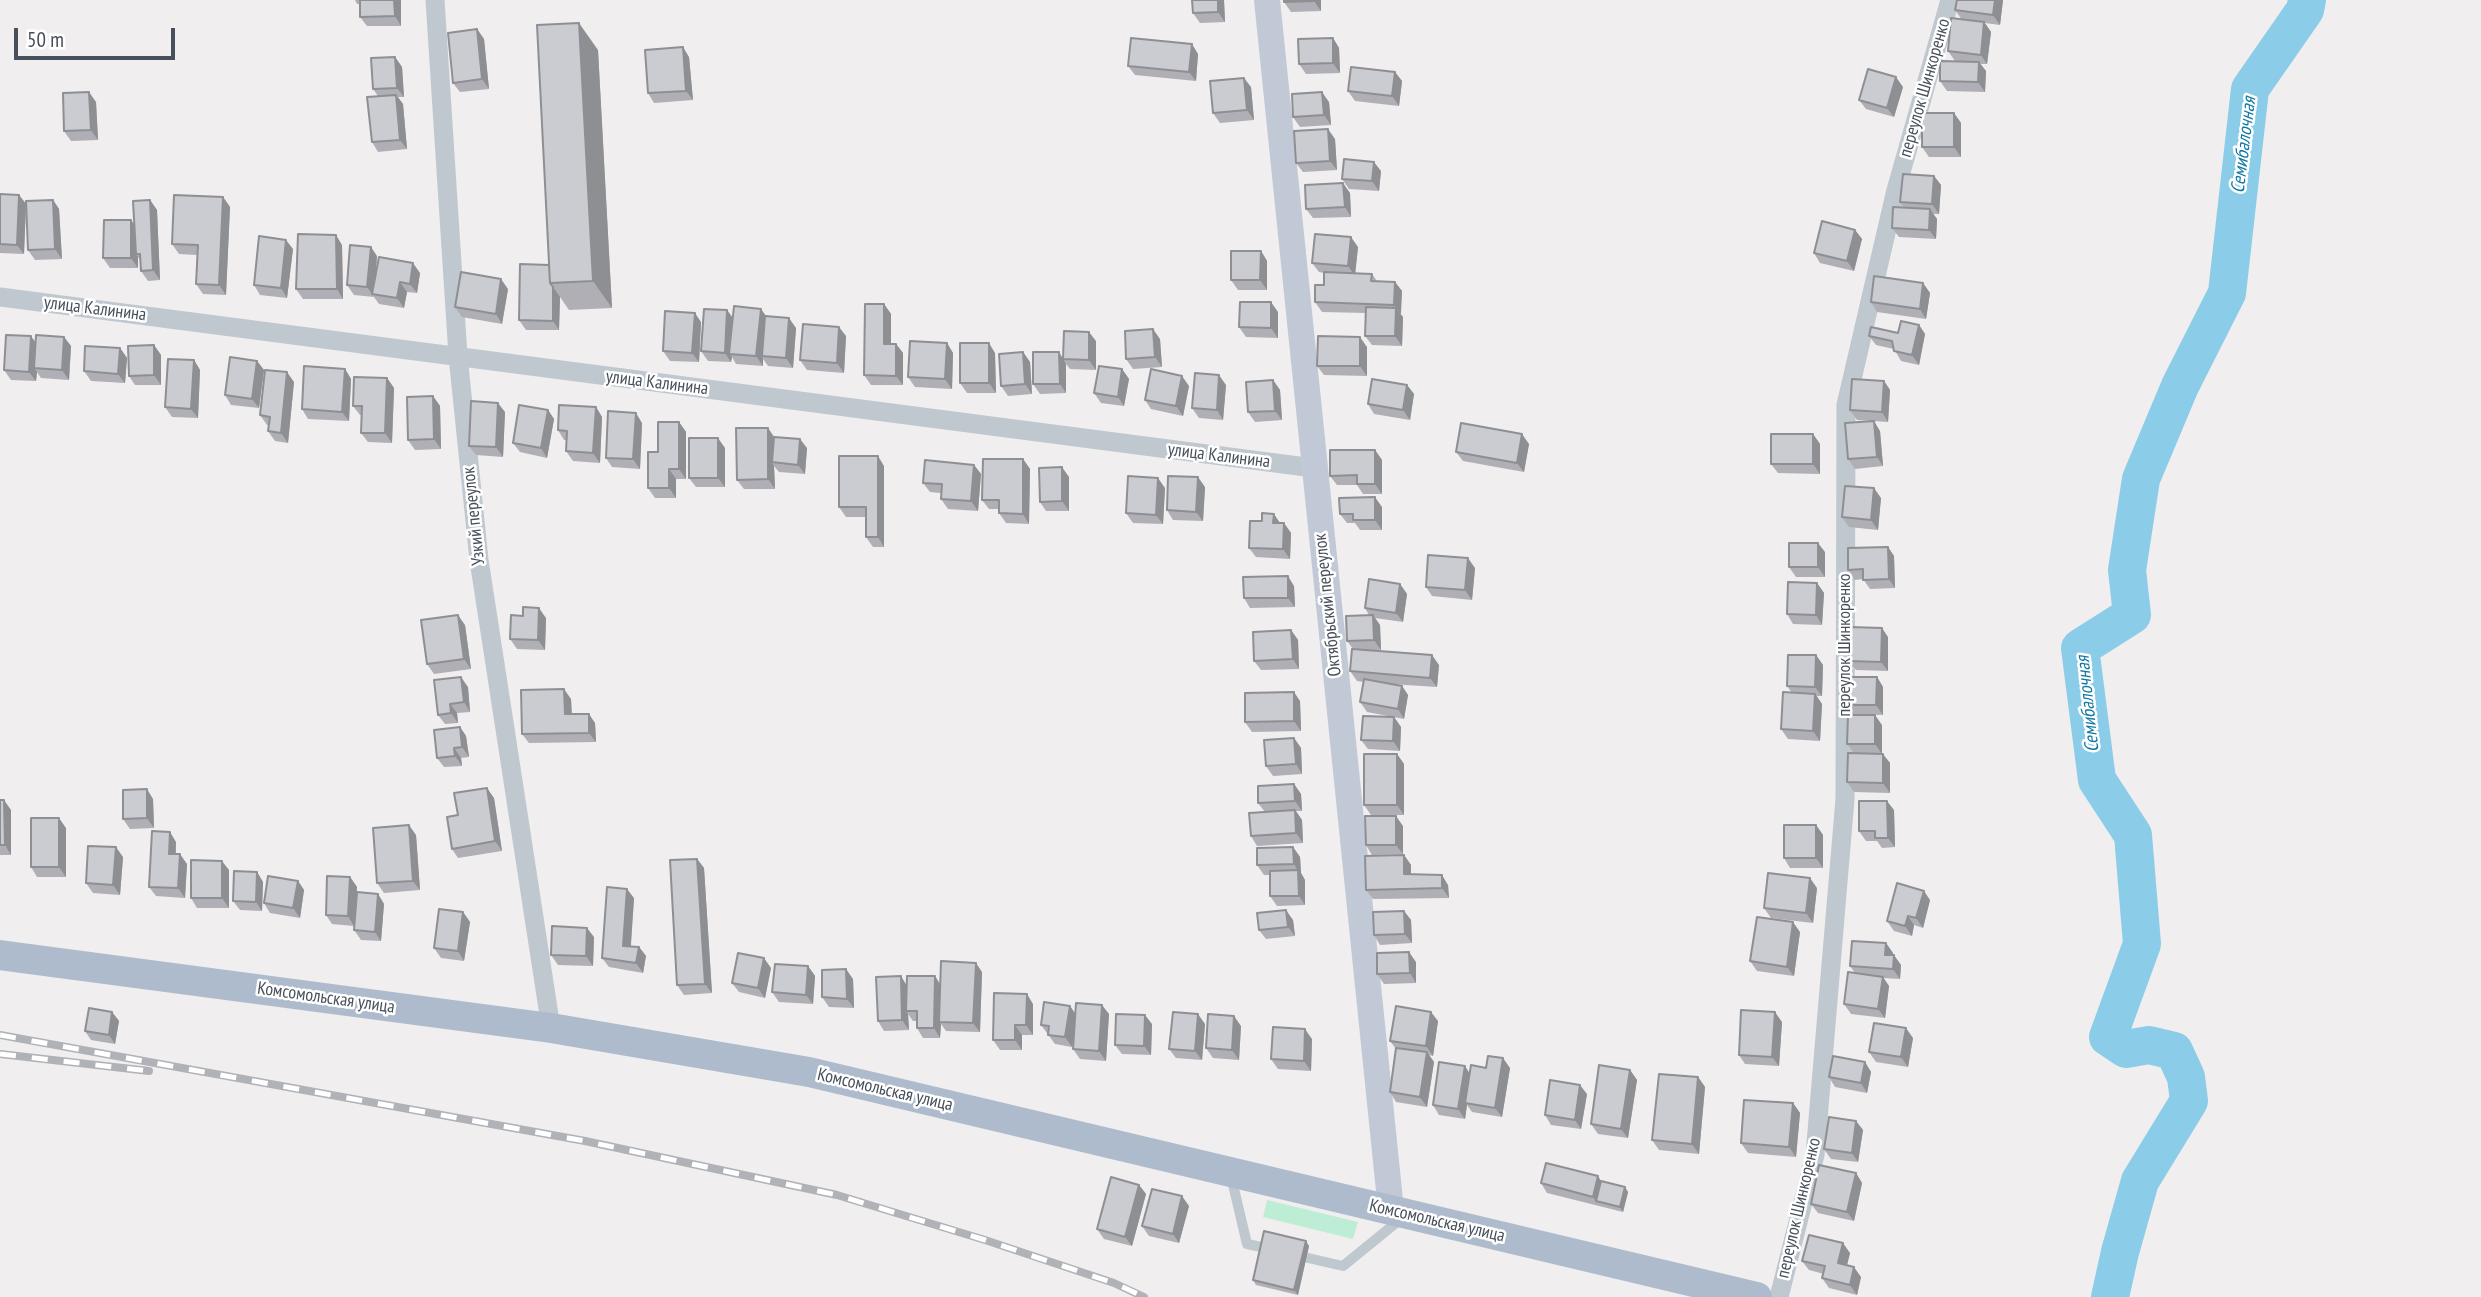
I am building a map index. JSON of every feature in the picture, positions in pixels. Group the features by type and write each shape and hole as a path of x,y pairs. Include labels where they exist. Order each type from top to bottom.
{"main road":[{"name":"Комсомольская улица","path":"0,955 551,1027 809,1072 1756,1297"}],"street":[{"name":"Узкий переулок","path":"435,0 458,356 479,561 551,1027"},
{"name":"Октябрьский переулок","path":"1267,0 1314,468 1398,1212"},
{"name":"переулок Шинкоренко","path":"1779,1297 1815,1155 1845,799 1846,405 1896,190 1950,0"},
{"name":"улица Калинина","path":"0,297 1314,468"}],"lane":[{"path":"1231,1172 1247,1244 1343,1266 1398,1212"}],"green space":[{"path":"1267,1200 1358,1222 1353,1239 1263,1217"}],"building":[{"path":"360,0 394,0 395,16 360,17"},
{"path":"1192,0 1218,0 1218,12 1193,13"},
{"path":"1314,0 1314,1 1284,2"},
{"path":"1957,0 1995,0 1993,15 1955,10"},
{"path":"1951,18 1984,22 1981,55 1948,51"},
{"path":"579,23 593,281 550,283 537,25"},
{"path":"477,29 482,79 453,83 448,33"},
{"path":"1131,38 1192,44 1189,72 1128,66"},
{"path":"1333,38 1333,63 1299,64 1298,39"},
{"path":"683,47 686,91 648,93 645,50"},
{"path":"395,57 397,88 373,89 371,58"},
{"path":"1940,61 1979,62 1978,82 1940,81"},
{"path":"1351,67 1395,72 1392,96 1348,91"},
{"path":"1868,69 1896,77 1887,108 1859,100"},
{"path":"1244,78 1247,110 1213,113 1210,81"},
{"path":"89,92 91,130 64,131 63,93"},
{"path":"1322,92 1324,115 1293,117 1292,94"},
{"path":"396,95 400,140 372,142 367,97"},
{"path":"1922,113 1954,113 1954,147 1922,147"},
{"path":"1328,129 1330,161 1296,163 1294,131"},
{"path":"1344,159 1374,162 1372,181 1342,179"},
{"path":"1903,174 1934,176 1932,204 1900,202"},
{"path":"1343,183 1345,207 1306,209 1305,185"},
{"path":"0,194 19,195 17,245 0,244"},
{"path":"174,195 223,197 219,285 196,284 198,245 172,244"},
{"path":"53,200 55,249 28,250 26,201"},
{"path":"150,200 153,270 141,271 140,254 136,254 133,201"},
{"path":"1893,207 1930,209 1929,230 1892,228"},
{"path":"104,220 131,220 131,258 103,258"},
{"path":"1822,221 1855,230 1847,261 1814,253"},
{"path":"298,234 336,235 337,289 296,289"},
{"path":"1315,234 1351,237 1348,266 1312,263"},
{"path":"259,236 286,240 281,288 254,285"},
{"path":"350,245 371,247 367,287 347,285"},
{"path":"1231,251 1261,251 1260,280 1231,280"},
{"path":"379,257 413,263 410,284 400,282 397,298 372,294"},
{"path":"520,264 549,265 550,283 553,287 553,321 519,320"},
{"path":"461,272 501,279 496,314 455,307"},
{"path":"1324,272 1372,274 1371,281 1395,282 1394,305 1315,302 1315,285 1324,285"},
{"path":"1874,276 1923,283 1920,309 1871,302"},
{"path":"1240,302 1271,302 1271,328 1239,327"},
{"path":"865,304 884,304 884,344 896,344 896,376 864,375"},
{"path":"734,306 761,309 756,356 729,354"},
{"path":"1366,307 1396,308 1395,336 1365,336"},
{"path":"704,309 727,310 725,353 701,351"},
{"path":"665,311 695,313 692,353 663,351"},
{"path":"765,316 789,318 786,358 762,356"},
{"path":"1901,321 1919,325 1912,355 1894,351 1892,341 1869,336 1871,327 1898,333"},
{"path":"803,324 839,327 837,363 800,360"},
{"path":"1153,329 1155,357 1126,359 1125,331"},
{"path":"1064,331 1089,332 1089,360 1063,359"},
{"path":"6,335 31,336 29,372 4,370"},
{"path":"36,335 64,337 62,370 34,368"},
{"path":"1318,336 1360,337 1360,366 1317,366"},
{"path":"910,341 947,343 945,379 908,377"},
{"path":"960,343 989,343 989,383 960,383"},
{"path":"154,345 154,375 129,376 128,346"},
{"path":"85,346 120,348 118,374 84,371"},
{"path":"1023,352 1025,384 1001,386 999,354"},
{"path":"1033,352 1059,352 1060,384 1033,384"},
{"path":"230,357 257,361 252,399 225,395"},
{"path":"168,359 194,360 191,409 165,407"},
{"path":"304,366 345,369 342,412 302,409"},
{"path":"1099,366 1122,369 1118,397 1094,393"},
{"path":"1151,369 1182,376 1176,406 1145,400"},
{"path":"265,370 287,372 281,433 268,431 270,417 260,415"},
{"path":"1195,373 1219,375 1217,410 1192,408"},
{"path":"354,377 387,378 385,433 361,433 362,406 353,406"},
{"path":"1372,379 1407,385 1403,410 1368,404"},
{"path":"1852,379 1884,381 1882,412 1850,410"},
{"path":"1273,380 1275,411 1248,412 1246,382"},
{"path":"433,396 434,439 408,440 407,397"},
{"path":"471,401 498,403 496,447 469,446"},
{"path":"519,405 548,410 541,448 513,443"},
{"path":"559,405 596,407 593,453 566,451 567,431 558,430"},
{"path":"608,411 636,413 633,459 606,458"},
{"path":"1874,421 1877,457 1848,459 1845,423"},
{"path":"658,422 679,422 679,469 669,469 669,488 648,488 648,452 658,452"},
{"path":"1461,423 1522,434 1517,463 1456,452"},
{"path":"736,428 768,428 768,479 737,480"},
{"path":"1771,434 1813,434 1813,464 1771,464"},
{"path":"774,437 800,439 798,465 772,462"},
{"path":"689,438 718,438 718,478 689,478"},
{"path":"1330,450 1375,450 1375,484 1357,484 1357,475 1330,476"},
{"path":"839,456 878,456 878,537 866,537 866,507 839,507"},
{"path":"983,459 1023,459 1023,514 999,513 999,500 982,500"},
{"path":"925,460 974,465 971,501 941,499 942,484 923,483"},
{"path":"1062,467 1062,501 1040,502 1039,468"},
{"path":"1128,476 1158,478 1156,515 1126,513"},
{"path":"1168,476 1198,477 1196,512 1167,510"},
{"path":"1845,486 1874,488 1871,520 1842,517"},
{"path":"1375,497 1375,520 1353,520 1353,514 1340,514 1339,498"},
{"path":"1262,513 1274,514 1273,523 1284,523 1283,549 1249,548 1250,521 1262,521"},
{"path":"1789,543 1818,543 1818,567 1789,567"},
{"path":"1888,547 1889,579 1863,580 1863,569 1848,570 1848,548"},
{"path":"1428,555 1468,558 1465,590 1426,587"},
{"path":"1288,576 1288,598 1244,598 1243,577"},
{"path":"1369,579 1400,584 1396,613 1365,608"},
{"path":"1788,582 1817,583 1816,615 1787,614"},
{"path":"523,607 539,608 538,640 510,639 511,615 523,616"},
{"path":"458,615 464,659 427,664 421,620"},
{"path":"1373,615 1374,640 1347,641 1346,616"},
{"path":"1850,627 1882,628 1881,662 1849,661"},
{"path":"1291,630 1293,659 1254,661 1253,632"},
{"path":"1352,649 1432,655 1430,678 1350,671"},
{"path":"1788,655 1816,655 1815,687 1787,686"},
{"path":"461,677 464,702 450,704 451,713 438,715 434,680"},
{"path":"1845,677 1877,677 1876,705 1845,705"},
{"path":"1364,679 1402,686 1398,709 1360,702"},
{"path":"564,689 565,714 589,714 589,733 522,734 521,690"},
{"path":"1294,692 1294,721 1245,722 1245,693"},
{"path":"1783,692 1815,694 1813,731 1781,729"},
{"path":"1848,715 1875,715 1875,744 1847,744"},
{"path":"1363,716 1394,717 1393,741 1361,740"},
{"path":"460,727 462,747 454,748 455,756 437,758 434,730"},
{"path":"1294,738 1296,764 1266,766 1264,740"},
{"path":"1848,753 1883,754 1883,783 1847,782"},
{"path":"1364,754 1397,754 1397,805 1364,805"},
{"path":"1294,784 1295,801 1258,803 1258,786"},
{"path":"487,788 495,841 452,849 447,817 458,815 454,793"},
{"path":"147,789 147,818 123,819 123,790"},
{"path":"0,800 4,800 5,845 0,845"},
{"path":"1859,801 1887,801 1888,838 1875,838 1875,831 1859,831"},
{"path":"1295,810 1296,833 1251,836 1249,813"},
{"path":"1365,816 1396,816 1396,845 1366,845"},
{"path":"31,818 59,818 59,867 31,867"},
{"path":"409,825 413,881 377,883 373,828"},
{"path":"1784,825 1816,825 1816,858 1784,858"},
{"path":"152,831 170,832 169,854 180,854 178,888 149,887"},
{"path":"88,846 116,847 113,885 86,883"},
{"path":"1293,847 1294,864 1257,865 1257,848"},
{"path":"1404,855 1404,874 1442,875 1442,888 1366,890 1365,856"},
{"path":"697,859 705,984 677,985 670,860"},
{"path":"191,860 222,861 222,898 191,898"},
{"path":"1298,870 1299,896 1270,896 1270,871"},
{"path":"234,871 257,872 256,902 233,901"},
{"path":"1768,873 1810,878 1806,913 1764,908"},
{"path":"268,876 298,881 293,908 264,903"},
{"path":"327,876 350,877 348,916 326,915"},
{"path":"1897,883 1924,891 1916,918 1908,916 1905,926 1887,921"},
{"path":"607,887 627,889 623,946 639,947 636,963 602,958"},
{"path":"357,892 378,894 375,932 354,930"},
{"path":"439,909 463,912 458,951 434,948"},
{"path":"1286,910 1288,927 1259,930 1257,913"},
{"path":"1404,911 1405,934 1374,935 1373,912"},
{"path":"1757,917 1793,922 1787,967 1750,961"},
{"path":"552,926 587,928 586,956 551,955"},
{"path":"1852,941 1886,943 1885,955 1894,955 1893,969 1850,966"},
{"path":"1409,952 1410,973 1377,974 1377,953"},
{"path":"738,953 764,958 758,988 732,983"},
{"path":"941,961 976,963 973,1023 939,1022"},
{"path":"775,964 808,966 806,995 772,992"},
{"path":"846,969 847,999 822,997 822,970"},
{"path":"1848,972 1883,977 1878,1009 1844,1004"},
{"path":"901,976 902,1020 878,1021 876,977"},
{"path":"907,976 935,976 934,1028 917,1028 917,1011 906,1011"},
{"path":"994,993 1027,994 1026,1025 1015,1025 1015,1040 993,1040"},
{"path":"1044,1002 1070,1006 1065,1037 1048,1035 1049,1026 1041,1025"},
{"path":"1076,1003 1102,1005 1099,1051 1073,1049"},
{"path":"1396,1006 1431,1012 1426,1046 1390,1041"},
{"path":"89,1008 112,1012 109,1035 85,1031"},
{"path":"1741,1010 1775,1012 1772,1057 1739,1055"},
{"path":"1173,1012 1198,1014 1195,1051 1169,1049"},
{"path":"1116,1014 1145,1015 1144,1046 1115,1045"},
{"path":"1208,1014 1234,1016 1232,1050 1206,1048"},
{"path":"1874,1023 1906,1028 1901,1057 1869,1052"},
{"path":"1273,1027 1305,1029 1304,1061 1271,1059"},
{"path":"1396,1048 1427,1052 1420,1097 1390,1092"},
{"path":"1488,1056 1503,1058 1495,1108 1465,1103 1471,1065 1486,1068"},
{"path":"1833,1056 1865,1062 1861,1083 1829,1077"},
{"path":"1439,1062 1465,1066 1458,1109 1433,1105"},
{"path":"1599,1065 1630,1070 1621,1129 1591,1124"},
{"path":"1659,1074 1698,1077 1692,1144 1652,1140"},
{"path":"1550,1080 1580,1085 1575,1120 1545,1115"},
{"path":"1744,1100 1793,1103 1789,1147 1741,1143"},
{"path":"1829,1117 1856,1121 1852,1153 1824,1149"},
{"path":"1546,1163 1598,1176 1593,1197 1541,1183"},
{"path":"1819,1165 1856,1173 1847,1212 1811,1204"},
{"path":"1111,1177 1139,1185 1125,1237 1097,1229"},
{"path":"1601,1181 1625,1187 1620,1207 1596,1201"},
{"path":"1152,1189 1182,1196 1173,1234 1142,1226"},
{"path":"1264,1231 1306,1241 1294,1290 1253,1280"},
{"path":"1809,1235 1843,1243 1838,1263 1854,1267 1850,1285 1822,1278 1825,1266 1802,1261"}],"waterway":[{"name":"Семибалочная","path":"2110,1297 2140,1181 2189,1101 2186,1077 2174,1051 2149,1045 2126,1049 2108,1037 2142,944 2133,835 2097,780 2080,648 2132,615 2127,570 2141,479 2180,386 2227,293 2250,89 2305,10 2307,0"}],"railway":[{"path":"0,1035 585,1141 837,1195 985,1240 1114,1283 1144,1297"},
{"path":"0,1054 149,1071"}]}
